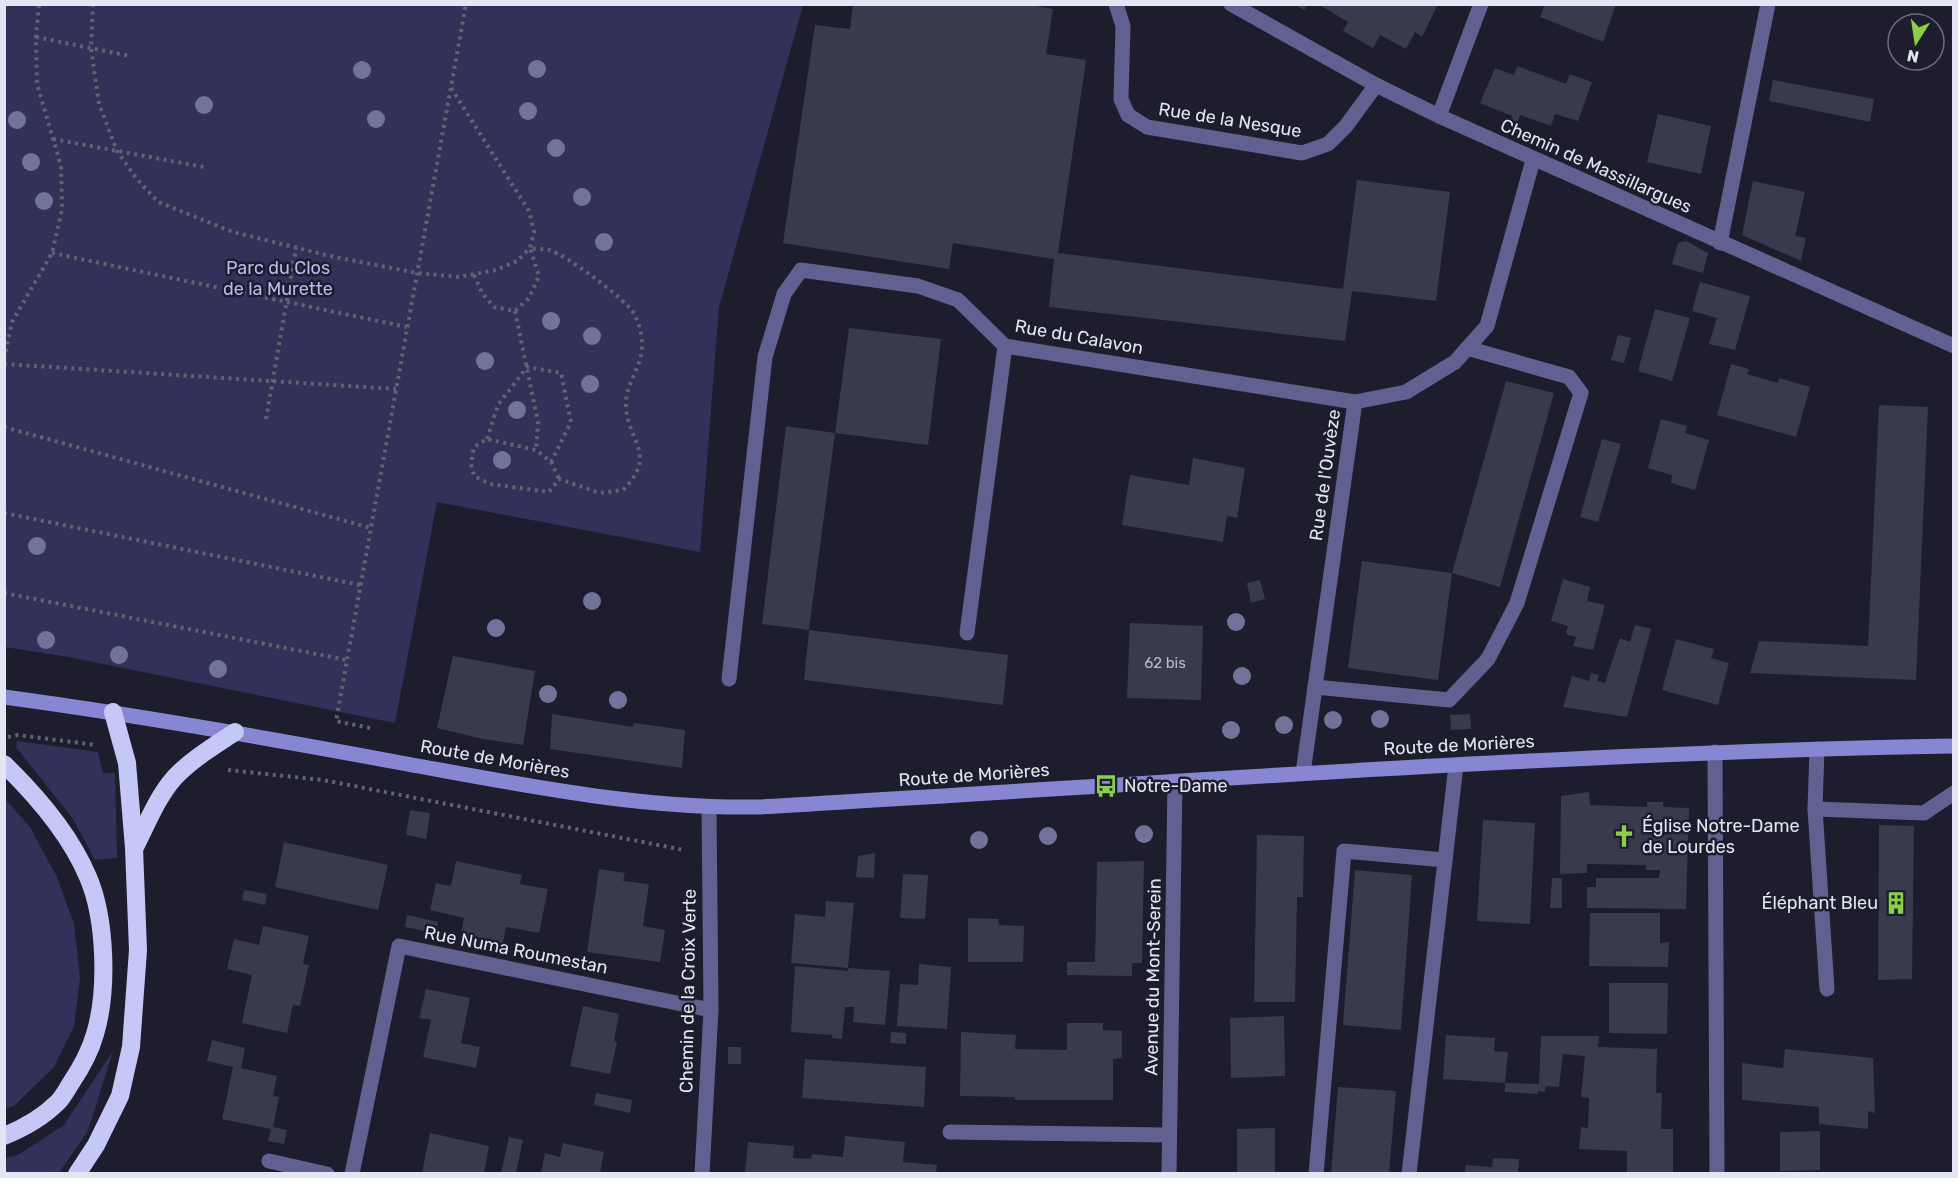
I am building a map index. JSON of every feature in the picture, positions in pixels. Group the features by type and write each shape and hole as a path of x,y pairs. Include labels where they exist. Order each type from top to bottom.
{"highway":[{"path":"77,1173 96,1145 120,1096 131,1047 138,950 134,848 127,763 112,712"},
{"path":"134,848 158,802 174,779 191,763 235,732"},
{"path":"4,764 25,785 68,839 88,876 99,910 104,954 96,1034 82,1067 59,1101 24,1128 4,1136"}],"main road":[{"name":"Route de Morières","path":"4,697 235,732 602,797 709,808 768,807 1304,773 1714,752 1953,746"}],"street":[{"name":"Rue de la Nesque","path":"1116,4 1123,26 1121,99 1128,115 1147,127 1302,153 1328,144 1346,126 1376,85"},
{"name":"Chemin de Massillargues","path":"1231,4 1376,85 1439,116 1953,346"},
{"path":"1439,116 1481,4"},
{"path":"1720,243 1768,4"},
{"name":"Rue de l'Ouvèze","path":"1304,773 1355,402 1406,392 1455,362 1487,326 1533,159"},
{"name":"Rue du Calavon","path":"729,679 765,357 784,294 801,270 918,286 958,300 1005,346 1355,402"},
{"path":"967,633 1005,346"},
{"path":"1316,687 1449,700 1488,659 1517,603 1581,393 1569,377 1467,348"},
{"path":"1817,749 1815,809 1827,989"},
{"path":"1714,752 1717,1173"},
{"path":"1409,1173 1456,765"},
{"name":"Avenue du Mont-Serein","path":"1168,1173 1175,781"},
{"path":"1815,809 1924,813 1953,794"},
{"name":"Chemin de la Croix Verte","path":"702,1173 711,1010 709,808"},
{"path":"1317,1173 1344,851 1445,860"},
{"name":"Rue Numa Roumestan","path":"352,1173 399,946 711,1010"},
{"path":"950,1132 1169,1135"},
{"path":"269,1161 327,1173"}],"path":[{"path":"4,359 12,322 52,253 62,210 61,166 37,84 36,37 39,4"},
{"path":"93,4 91,48 99,104 117,151 136,178 158,202 232,232 417,273 459,277 496,270 517,261 530,249 548,250 568,258 628,306 638,322 642,344 640,360 627,388 626,407 641,458 635,478 623,490 600,493 559,479 551,462 536,450 487,439"},
{"path":"371,789 383,731 336,721 465,5"},
{"path":"36,37 130,56"},
{"path":"451,88 529,211 534,232 530,249 539,276 529,298 515,311"},
{"path":"53,139 204,167"},
{"path":"266,420 296,248"},
{"path":"52,253 407,327"},
{"path":"474,274 482,293 494,307 515,311"},
{"path":"515,311 538,422 536,450"},
{"path":"4,364 396,389"},
{"path":"527,367 498,405 487,439 474,447 471,464 474,476 490,484 549,492 559,479"},
{"path":"527,367 561,373 571,422 551,462"},
{"path":"4,427 371,528"},
{"path":"4,513 360,585"},
{"path":"4,593 347,660"},
{"path":"4,737 18,735 103,746 108,763 127,763"},
{"path":"191,763 220,769 323,780 689,852 708,850"}],"green space":[{"name":"Parc du Clos de la Murette","path":"4,5 803,5 719,307 700,552 437,502 395,723 69,657 5,647"},
{"path":"17,741 98,752 103,773 115,773 117,858 95,860 73,819 16,747"},
{"path":"5,799 30,827 57,877 74,924 80,978 74,1026 54,1067 14,1106 5,1109"},
{"path":"113,1051 88,1131 59,1173 5,1173 5,1158 18,1155 64,1125"}],"building":[{"path":"853,4 1025,4 1053,9 1046,54 1086,60 1058,253 1343,289 1357,180 1450,192 1436,301 1352,291 1345,341 1049,307 1054,259 953,243 949,269 783,243 815,25 850,29"},
{"path":"1294,4 1308,4 1304,10"},
{"path":"1318,4 1438,4 1422,37 1415,32 1406,49 1380,35 1373,48 1343,31 1348,22"},
{"path":"1545,4 1616,4 1603,42 1540,17"},
{"path":"1517,66 1566,84 1570,74 1592,82 1578,121 1555,114 1551,126 1520,115 1517,124 1510,121 1512,116 1480,103 1495,68 1514,75"},
{"path":"1773,80 1874,99 1870,122 1769,101"},
{"path":"1658,114 1711,126 1701,174 1647,162"},
{"path":"1753,181 1805,192 1795,236 1806,238 1801,261 1742,235"},
{"path":"1686,241 1708,253 1703,273 1672,264 1678,243"},
{"path":"1700,282 1750,296 1735,350 1709,344 1717,318 1692,311"},
{"path":"1655,309 1690,318 1672,381 1638,371"},
{"path":"849,328 941,339 928,445 835,433"},
{"path":"1618,335 1631,338 1624,363 1611,360"},
{"path":"1731,364 1749,369 1747,374 1778,383 1779,378 1810,387 1796,437 1717,415"},
{"path":"1506,381 1554,393 1500,587 1452,573"},
{"path":"1879,405 1928,407 1916,680 1750,673 1759,641 1868,646"},
{"path":"1661,419 1687,426 1685,433 1709,440 1695,490 1671,483 1672,475 1648,468"},
{"path":"786,426 835,433 809,630 762,624"},
{"path":"1602,439 1621,444 1598,522 1580,517"},
{"path":"1193,458 1245,468 1237,518 1227,516 1223,542 1122,525 1130,475 1189,485"},
{"path":"1362,561 1452,573 1438,680 1348,668"},
{"path":"1563,579 1590,587 1587,601 1605,605 1593,650 1573,646 1576,637 1566,634 1568,626 1551,621"},
{"path":"1260,580 1265,599 1251,603 1247,583"},
{"path":"1130,623 1203,626 1201,700 1127,698"},
{"path":"1635,625 1651,629 1627,717 1563,707 1572,676 1589,681 1591,673 1599,675 1597,681 1605,683 1620,638 1630,642"},
{"path":"809,630 1008,655 1003,705 804,680"},
{"path":"1676,639 1714,649 1711,658 1729,663 1718,705 1662,690"},
{"path":"453,656 535,671 523,745 483,739 437,728"},
{"path":"552,714 633,727 634,723 685,730 682,768 550,749"},
{"path":"1470,714 1471,729 1451,730 1450,715"},
{"name":"Église Notre-Dame de Lourdes","path":"1589,792 1590,805 1647,807 1647,802 1663,802 1663,807 1689,808 1686,909 1587,908 1587,887 1596,887 1596,878 1659,878 1660,870 1646,870 1646,865 1587,864 1587,873 1560,874 1561,796"},
{"path":"410,810 430,813 426,839 406,835"},
{"path":"1483,820 1535,823 1530,924 1477,921"},
{"name":"Éléphant Bleu","path":"1879,825 1914,826 1912,979 1878,980"},
{"path":"1257,835 1304,836 1303,897 1297,897 1295,1002 1254,1002"},
{"path":"284,842 388,865 378,910 275,887"},
{"path":"875,853 874,878 856,877 858,856"},
{"path":"456,861 522,875 520,884 548,889 539,933 506,927 502,947 460,939 464,918 430,910 436,883 451,886"},
{"path":"1144,861 1142,963 1132,963 1132,976 1067,975 1067,962 1095,962 1097,862"},
{"path":"599,869 625,873 623,881 649,884 643,926 665,930 660,962 587,952"},
{"path":"1355,870 1412,875 1401,1030 1343,1025"},
{"path":"903,874 928,875 925,919 900,918"},
{"path":"1552,878 1562,878 1562,908 1550,908"},
{"path":"244,890 267,894 265,905 242,900"},
{"path":"826,901 854,903 848,968 791,963 795,914 825,917"},
{"path":"1590,913 1660,913 1660,943 1669,942 1668,967 1589,966"},
{"path":"407,915 438,922 435,933 405,927"},
{"path":"968,918 998,919 999,925 1024,926 1023,962 968,962"},
{"path":"263,926 309,936 303,964 309,965 300,1006 293,1005 287,1033 242,1023 252,975 227,969 234,939 259,945"},
{"path":"919,964 951,967 947,1029 897,1026 900,984 918,985"},
{"path":"795,966 848,971 848,968 890,971 885,1025 853,1022 854,1007 845,1007 842,1039 832,1038 832,1035 791,1032"},
{"path":"1609,983 1668,983 1667,1034 1609,1033"},
{"path":"426,989 470,998 461,1043 480,1047 476,1068 423,1057 431,1020 419,1018"},
{"path":"583,1006 619,1014 614,1041 617,1042 610,1074 570,1066"},
{"path":"1284,1016 1285,1076 1231,1078 1230,1018"},
{"path":"1067,1023 1103,1023 1103,1030 1122,1031 1122,1058 1113,1059 1113,1100 1015,1100 1015,1097 960,1096 961,1032 1016,1035 1015,1049 1067,1050"},
{"path":"891,1032 906,1033 906,1044 890,1043"},
{"path":"1446,1035 1495,1038 1494,1051 1508,1052 1505,1083 1443,1079"},
{"path":"1541,1036 1599,1036 1598,1047 1657,1049 1656,1093 1662,1093 1661,1129 1673,1129 1673,1173 1627,1173 1627,1151 1579,1149 1581,1127 1588,1128 1589,1098 1581,1097 1585,1056 1563,1054 1559,1087 1546,1086 1545,1092 1538,1091 1538,1094 1505,1092 1505,1083 1539,1084"},
{"path":"212,1040 245,1048 241,1068 277,1076 273,1096 279,1097 273,1127 287,1130 284,1144 268,1141 271,1129 222,1119 233,1067 207,1061"},
{"path":"728,1047 741,1047 741,1064 728,1064"},
{"path":"1785,1049 1873,1058 1875,1113 1868,1111 1868,1129 1819,1124 1819,1107 1742,1100 1742,1063 1783,1068"},
{"path":"805,1059 926,1067 924,1107 802,1098"},
{"path":"1338,1087 1396,1091 1389,1173 1331,1173"},
{"path":"596,1093 632,1100 630,1113 594,1105"},
{"path":"1275,1128 1275,1173 1237,1173 1237,1129"},
{"path":"1820,1131 1820,1170 1780,1171 1780,1132"},
{"path":"430,1133 489,1146 484,1173 422,1173"},
{"path":"845,1136 905,1142 903,1162 937,1165 936,1173 745,1173 748,1142 794,1146 793,1158 811,1159 812,1154 843,1157"},
{"path":"509,1137 523,1140 516,1173 501,1173"},
{"path":"563,1143 604,1152 600,1173 541,1173 545,1153 560,1157"},
{"path":"1493,1158 1519,1159 1518,1173 1465,1173 1466,1165 1492,1167"}],"place":[{"name":"Notre-Dame","path":"1106,786"},
{"name":"Église Notre-Dame de Lourdes","path":"1624,836"},
{"name":"Éléphant Bleu","path":"1896,903"}]}
